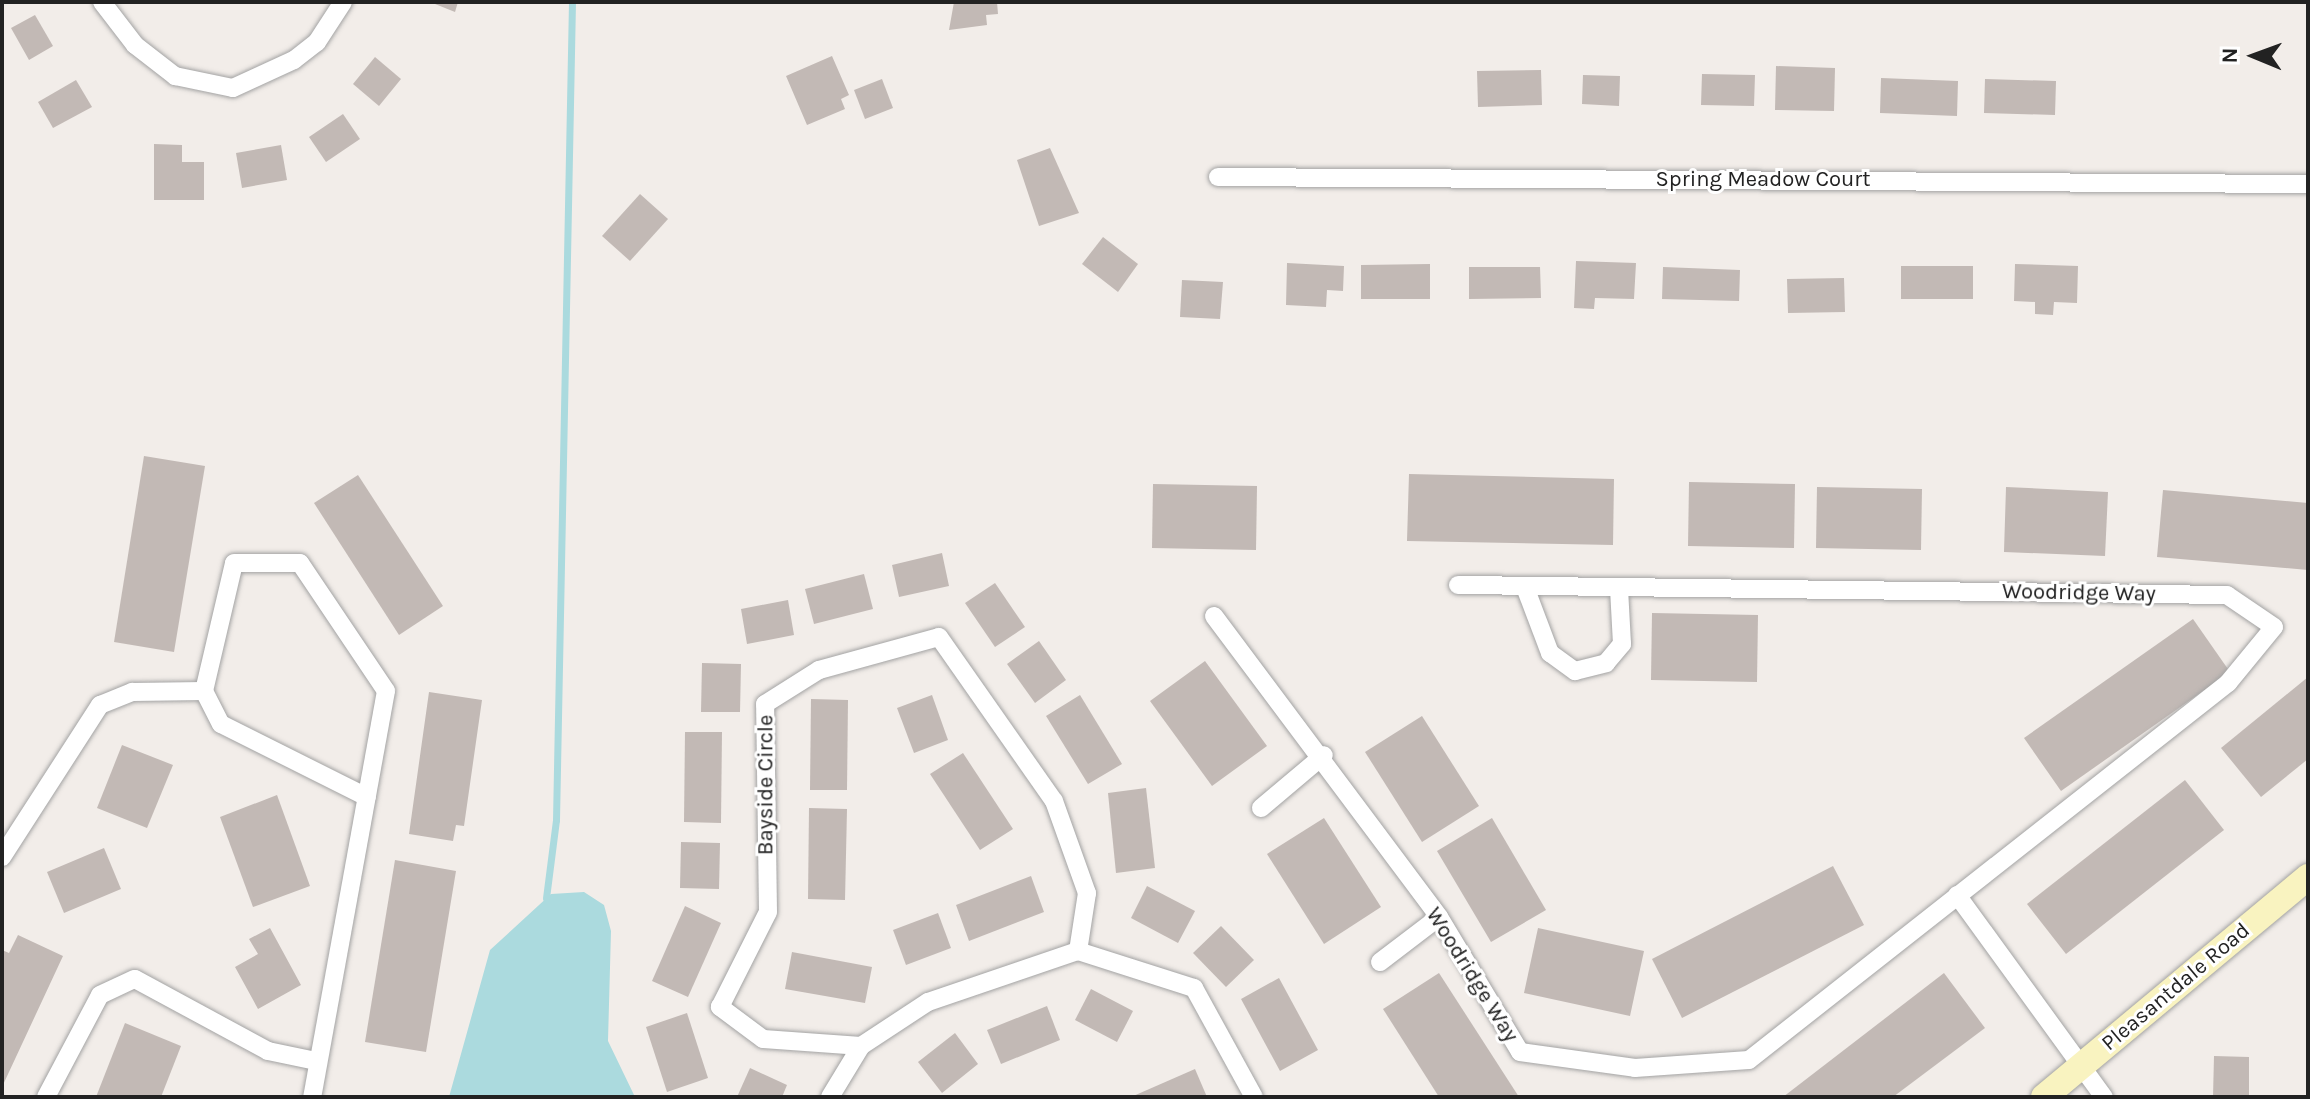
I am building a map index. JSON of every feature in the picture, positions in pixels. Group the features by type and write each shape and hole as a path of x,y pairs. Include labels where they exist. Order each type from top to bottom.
{"main road":[{"name":"Pleasantdale Road","path":"2044,1097 2308,877"}],"street":[{"path":"102,2 135,45 175,76 213,88 264,78 294,60 317,42 343,2"},
{"name":"Spring Meadow Court","path":"1218,177 2308,184"},
{"path":"312,1097 316,1061 367,797 386,691 300,563 234,563 204,691 221,724 367,797"},
{"name":"Woodridge Way","path":"1214,616 1324,755 1439,917 1520,1052 1635,1068 1749,1060 2228,683 2274,627 2227,595 1458,585"},
{"path":"1525,587 1550,653 1575,671 1606,663 1622,644 1619,588"},
{"name":"Bayside Circle","path":"861,1046 763,1039 720,1007 768,912 765,704 819,670 939,637 1054,801 1087,893 1078,951"},
{"path":"2,857 100,705 132,692 204,691"},
{"path":"1261,808 1324,755"},
{"path":"1957,895 2104,1097"},
{"path":"1380,962 1439,917"},
{"path":"830,1097 861,1046 928,1002 1078,951 1194,988 1254,1097"},
{"path":"46,1097 100,995 135,979 268,1051 316,1061"}],"water":[{"path":"584,892 604,905 611,931 608,1041 635,1097 449,1097 490,950 551,894"}],"building":[{"path":"430,2 458,2 455,12"},
{"path":"954,2 997,2 998,14 986,15 987,25 949,30"},
{"path":"35,15 53,46 29,60 11,28"},
{"path":"832,56 849,95 841,99 845,109 807,125 786,76"},
{"path":"375,57 401,79 379,106 353,84"},
{"path":"1776,66 1835,68 1834,111 1775,110"},
{"path":"1541,70 1542,105 1478,107 1477,71"},
{"path":"1702,74 1755,75 1754,106 1701,105"},
{"path":"1583,75 1620,76 1619,106 1582,104"},
{"path":"1881,78 1958,81 1957,116 1880,113"},
{"path":"882,79 893,108 865,119 854,90"},
{"path":"1985,79 2056,81 2055,115 1984,113"},
{"path":"76,80 92,107 53,128 38,102"},
{"path":"343,114 360,139 326,162 309,137"},
{"path":"154,144 182,145 182,162 204,162 204,200 154,200"},
{"path":"281,145 287,180 242,188 236,153"},
{"path":"1050,148 1079,213 1039,226 1017,160"},
{"path":"640,194 668,219 630,261 602,236"},
{"path":"1103,237 1138,264 1118,292 1082,264"},
{"path":"1576,261 1636,263 1634,299 1595,298 1594,309 1574,308"},
{"path":"1287,263 1344,266 1343,291 1327,290 1326,307 1286,305"},
{"path":"1430,264 1430,299 1361,299 1361,265"},
{"path":"2015,264 2078,266 2077,303 2054,302 2053,315 2035,314 2035,302 2014,301"},
{"path":"1901,266 1973,266 1973,299 1901,299"},
{"path":"1469,267 1540,267 1541,298 1469,299"},
{"path":"1663,267 1740,270 1739,301 1662,299"},
{"path":"1844,278 1845,312 1788,313 1787,279"},
{"path":"1182,280 1223,282 1220,319 1180,317"},
{"path":"144,456 205,466 174,652 114,642"},
{"path":"1409,474 1614,479 1613,545 1407,541"},
{"path":"358,475 443,606 399,635 314,503"},
{"path":"1689,482 1795,484 1794,548 1688,546"},
{"path":"1153,484 1257,486 1256,550 1152,548"},
{"path":"1817,487 1922,489 1921,550 1816,548"},
{"path":"2006,487 2108,492 2105,556 2004,552"},
{"path":"2163,490 2308,503 2308,570 2157,557"},
{"path":"942,553 949,586 899,597 892,565"},
{"path":"864,574 873,609 814,624 805,589"},
{"path":"995,583 1025,627 995,647 965,603"},
{"path":"788,600 794,635 747,644 741,609"},
{"path":"1652,613 1758,615 1757,682 1651,680"},
{"path":"2193,619 2230,672 2061,791 2024,738"},
{"path":"1039,641 1066,680 1035,703 1007,664"},
{"path":"1205,661 1267,746 1212,786 1150,701"},
{"path":"702,663 741,664 740,712 701,712"},
{"path":"2308,677 2308,759 2261,797 2221,748"},
{"path":"429,692 482,700 464,826 456,825 453,841 409,834"},
{"path":"932,695 948,740 914,753 897,708"},
{"path":"1080,695 1122,764 1088,784 1046,716"},
{"path":"811,699 848,700 847,790 810,790"},
{"path":"1422,716 1479,806 1422,842 1365,752"},
{"path":"685,732 722,732 721,823 684,822"},
{"path":"122,745 173,765 147,828 97,808"},
{"path":"963,753 1013,829 980,850 930,774"},
{"path":"2185,780 2224,830 2066,954 2027,904"},
{"path":"1146,788 1155,868 1116,873 1108,793"},
{"path":"277,795 310,886 253,907 220,817"},
{"path":"809,808 847,809 845,900 808,899"},
{"path":"1324,818 1381,907 1324,944 1267,854"},
{"path":"1492,818 1546,910 1491,942 1437,851"},
{"path":"681,842 720,843 719,889 680,888"},
{"path":"104,848 121,889 64,913 47,872"},
{"path":"395,860 456,871 426,1052 365,1042"},
{"path":"1833,866 1864,925 1682,1018 1652,959"},
{"path":"1031,876 1044,912 969,941 956,905"},
{"path":"1147,886 1195,911 1178,943 1131,918"},
{"path":"685,906 721,923 688,997 652,981"},
{"path":"938,913 951,948 906,965 893,930"},
{"path":"1221,926 1254,960 1226,987 1193,953"},
{"path":"270,928 301,985 258,1009 235,967 258,954 249,939"},
{"path":"1538,928 1644,951 1630,1016 1524,993"},
{"path":"18,935 63,956 2,1087 2,950 9,953"},
{"path":"792,952 872,967 865,1003 785,989"},
{"path":"1439,973 1519,1097 1439,1097 1383,1009"},
{"path":"1944,973 1985,1028 1893,1097 1783,1097"},
{"path":"1279,978 1318,1050 1280,1071 1241,999"},
{"path":"1091,989 1133,1011 1117,1042 1075,1020"},
{"path":"1047,1006 1060,1040 1001,1064 987,1030"},
{"path":"687,1013 708,1078 667,1092 646,1027"},
{"path":"125,1023 181,1046 161,1097 96,1097"},
{"path":"955,1033 978,1064 942,1093 918,1062"},
{"path":"2214,1056 2249,1057 2249,1097 2213,1097"},
{"path":"750,1068 787,1085 782,1097 737,1097"},
{"path":"1195,1069 1207,1097 1131,1097"}],"waterway":[{"path":"546,898 556,820 572,2"}]}
